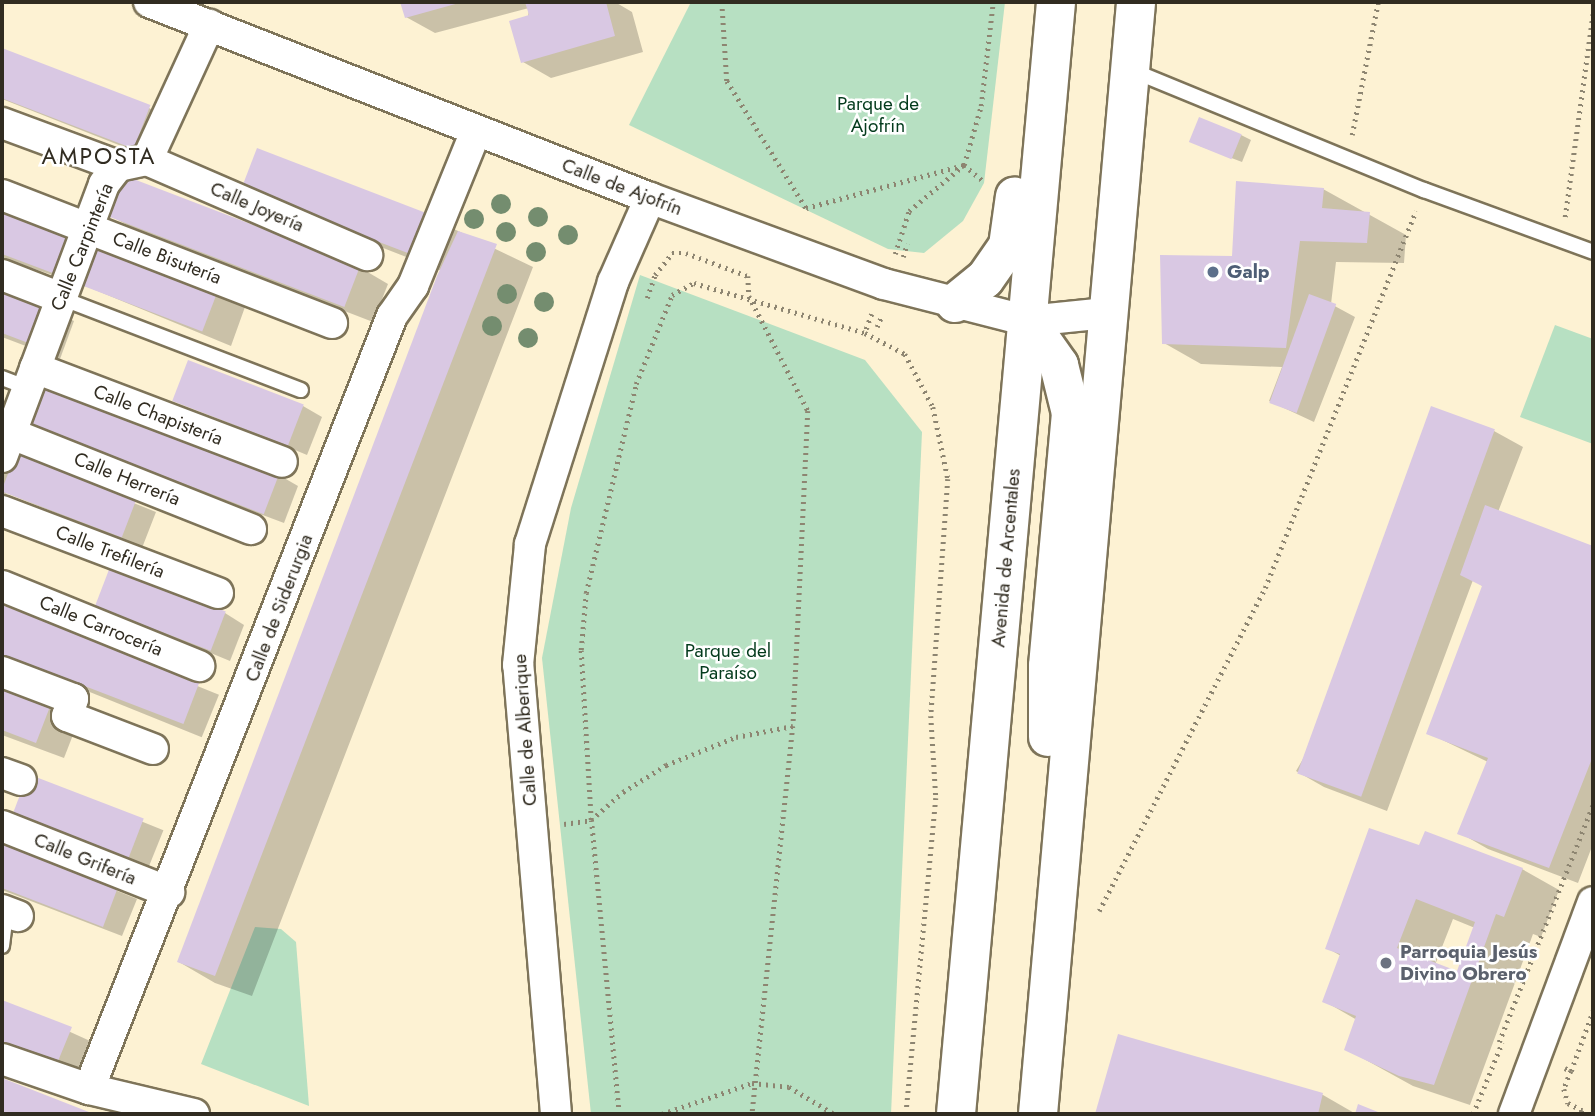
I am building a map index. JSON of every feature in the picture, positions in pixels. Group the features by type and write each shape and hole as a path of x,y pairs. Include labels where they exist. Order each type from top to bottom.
{"main road":[{"name":"Avenida de Arcentales","path":"956,1114 1056,2"},
{"path":"1038,1114 1136,2"},
{"path":"955,303 985,279 1008,246 1029,65 1053,40"},
{"path":"1028,321 1059,365 1071,413 1048,666 1048,750 1065,804"}],"street":[{"name":"Calle de Ajofrín","path":"168,5 209,25 476,131 884,284 1028,321 1107,313"},
{"path":"147,160 209,25"},
{"path":"2,123 118,166"},
{"name":"Calle de Siderurgia","path":"89,1089 169,892 392,316 413,286 476,131"},
{"name":"Calle Carpintería","path":"5,440 21,378 61,298 104,184 118,166 147,160"},
{"name":"Calle Joyería","path":"147,160 367,255"},
{"name":"Calle Bisutería","path":"2,195 332,323"},
{"name":"Calle de Alberique","path":"556,1114 518,665 530,544 613,282 650,198"},
{"path":"2,275 61,298"},
{"name":"Calle Chapistería","path":"21,378 282,462"},
{"name":"Calle Herrería","path":"5,440 251,529"},
{"name":"Calle Trefilería","path":"2,511 218,593"},
{"name":"Calle Carrocería","path":"2,586 200,666"},
{"path":"2,672 73,699 67,716 153,749"},
{"name":"Calle Grifería","path":"2,826 169,892"},
{"path":"1514,1114 1593,902"},
{"path":"2,1059 89,1089 181,1112"}],"lane":[{"path":"1130,69 1347,156 1424,190 1593,253"},
{"path":"61,298 301,390"},
{"path":"2,946 9,913"}],"path":[{"path":"722,2 727,81 806,208 964,165"},
{"path":"865,333 909,211 964,165 981,106 993,2"},
{"path":"1347,156 1378,2"},
{"path":"1562,240 1593,13"},
{"path":"964,165 984,183"},
{"path":"1099,911 1265,588 1424,190"},
{"path":"647,298 659,267 672,253 686,253 748,276 749,296 808,411 793,726 752,1083 752,1114"},
{"path":"619,1114 591,820 581,650 586,593 636,384 672,295 694,283 749,296 865,333 905,354 933,407 948,479 931,716 936,798 905,1114"},
{"path":"532,830 591,820 623,792 667,765 736,737 793,726"},
{"path":"1499,1042 1593,804"},
{"path":"1571,1070 1593,1012"},
{"path":"663,1114 752,1083 789,1087 834,1114"}],"green space":[{"name":"Parque de Ajofrín","path":"691,2 1005,2 984,183 963,221 924,253 888,249 629,125"},
{"name":"Parque del Paraíso","path":"640,275 865,360 922,432 891,1114 591,1114 542,658 571,508"},
{"path":"1555,325 1593,339 1593,444 1520,417"},
{"path":"255,927 281,929 296,942 309,1106 201,1064"}],"building":[{"path":"400,2 459,2 459,3 405,18"},
{"path":"525,2 606,2 615,36 521,63 509,21 529,15"},
{"path":"2,48 150,105 134,149 2,98"},
{"path":"1199,117 1242,134 1232,159 1189,142"},
{"path":"257,148 431,215 415,256 241,189"},
{"path":"123,175 360,266 344,307 107,216"},
{"path":"1236,181 1324,188 1322,208 1370,212 1367,243 1300,241 1286,348 1162,344 1160,255 1232,256"},
{"path":"2,207 73,234 58,275 2,254"},
{"path":"458,231 497,244 215,976 177,962 437,276"},
{"path":"97,243 218,290 202,332 81,285"},
{"path":"2,287 47,303 31,344 2,333"},
{"path":"1309,294 1336,304 1297,413 1269,403"},
{"path":"188,360 304,404 288,446 172,401"},
{"path":"42,383 279,474 264,514 27,423"},
{"path":"1431,406 1495,429 1361,797 1297,773"},
{"path":"16,453 136,499 122,538 2,492"},
{"path":"1485,505 1593,546 1593,756 1549,868 1457,834 1488,758 1426,734 1482,586 1460,575"},
{"path":"110,567 226,611 211,651 95,606"},
{"path":"2,605 200,681 183,724 2,654"},
{"path":"2,685 51,704 36,743 2,730"},
{"path":"28,774 144,818 128,859 13,814"},
{"name":"Parroquia Jesús Divino Obrero","path":"1369,828 1419,845 1425,831 1523,868 1504,917 1496,914 1434,1085 1399,1076 1344,1050 1356,1016 1322,1002 1340,954 1325,949","holes":["1416,899 1475,922 1457,971 1397,948"]},
{"path":"2,842 118,887 103,927 2,888"},
{"path":"2,1000 72,1027 56,1066 2,1045"},
{"path":"1118,1034 1323,1093 1318,1114 1095,1114"},
{"path":"2,1078 94,1114 2,1114"},
{"path":"1358,1104 1383,1114 1355,1114"}],"place":[{"name":"Galp","path":"1213,272"},
{"name":"Parroquia Jesús Divino Obrero","path":"1386,963"}],"district":[{"name":"AMPOSTA","path":"99,156"}]}
